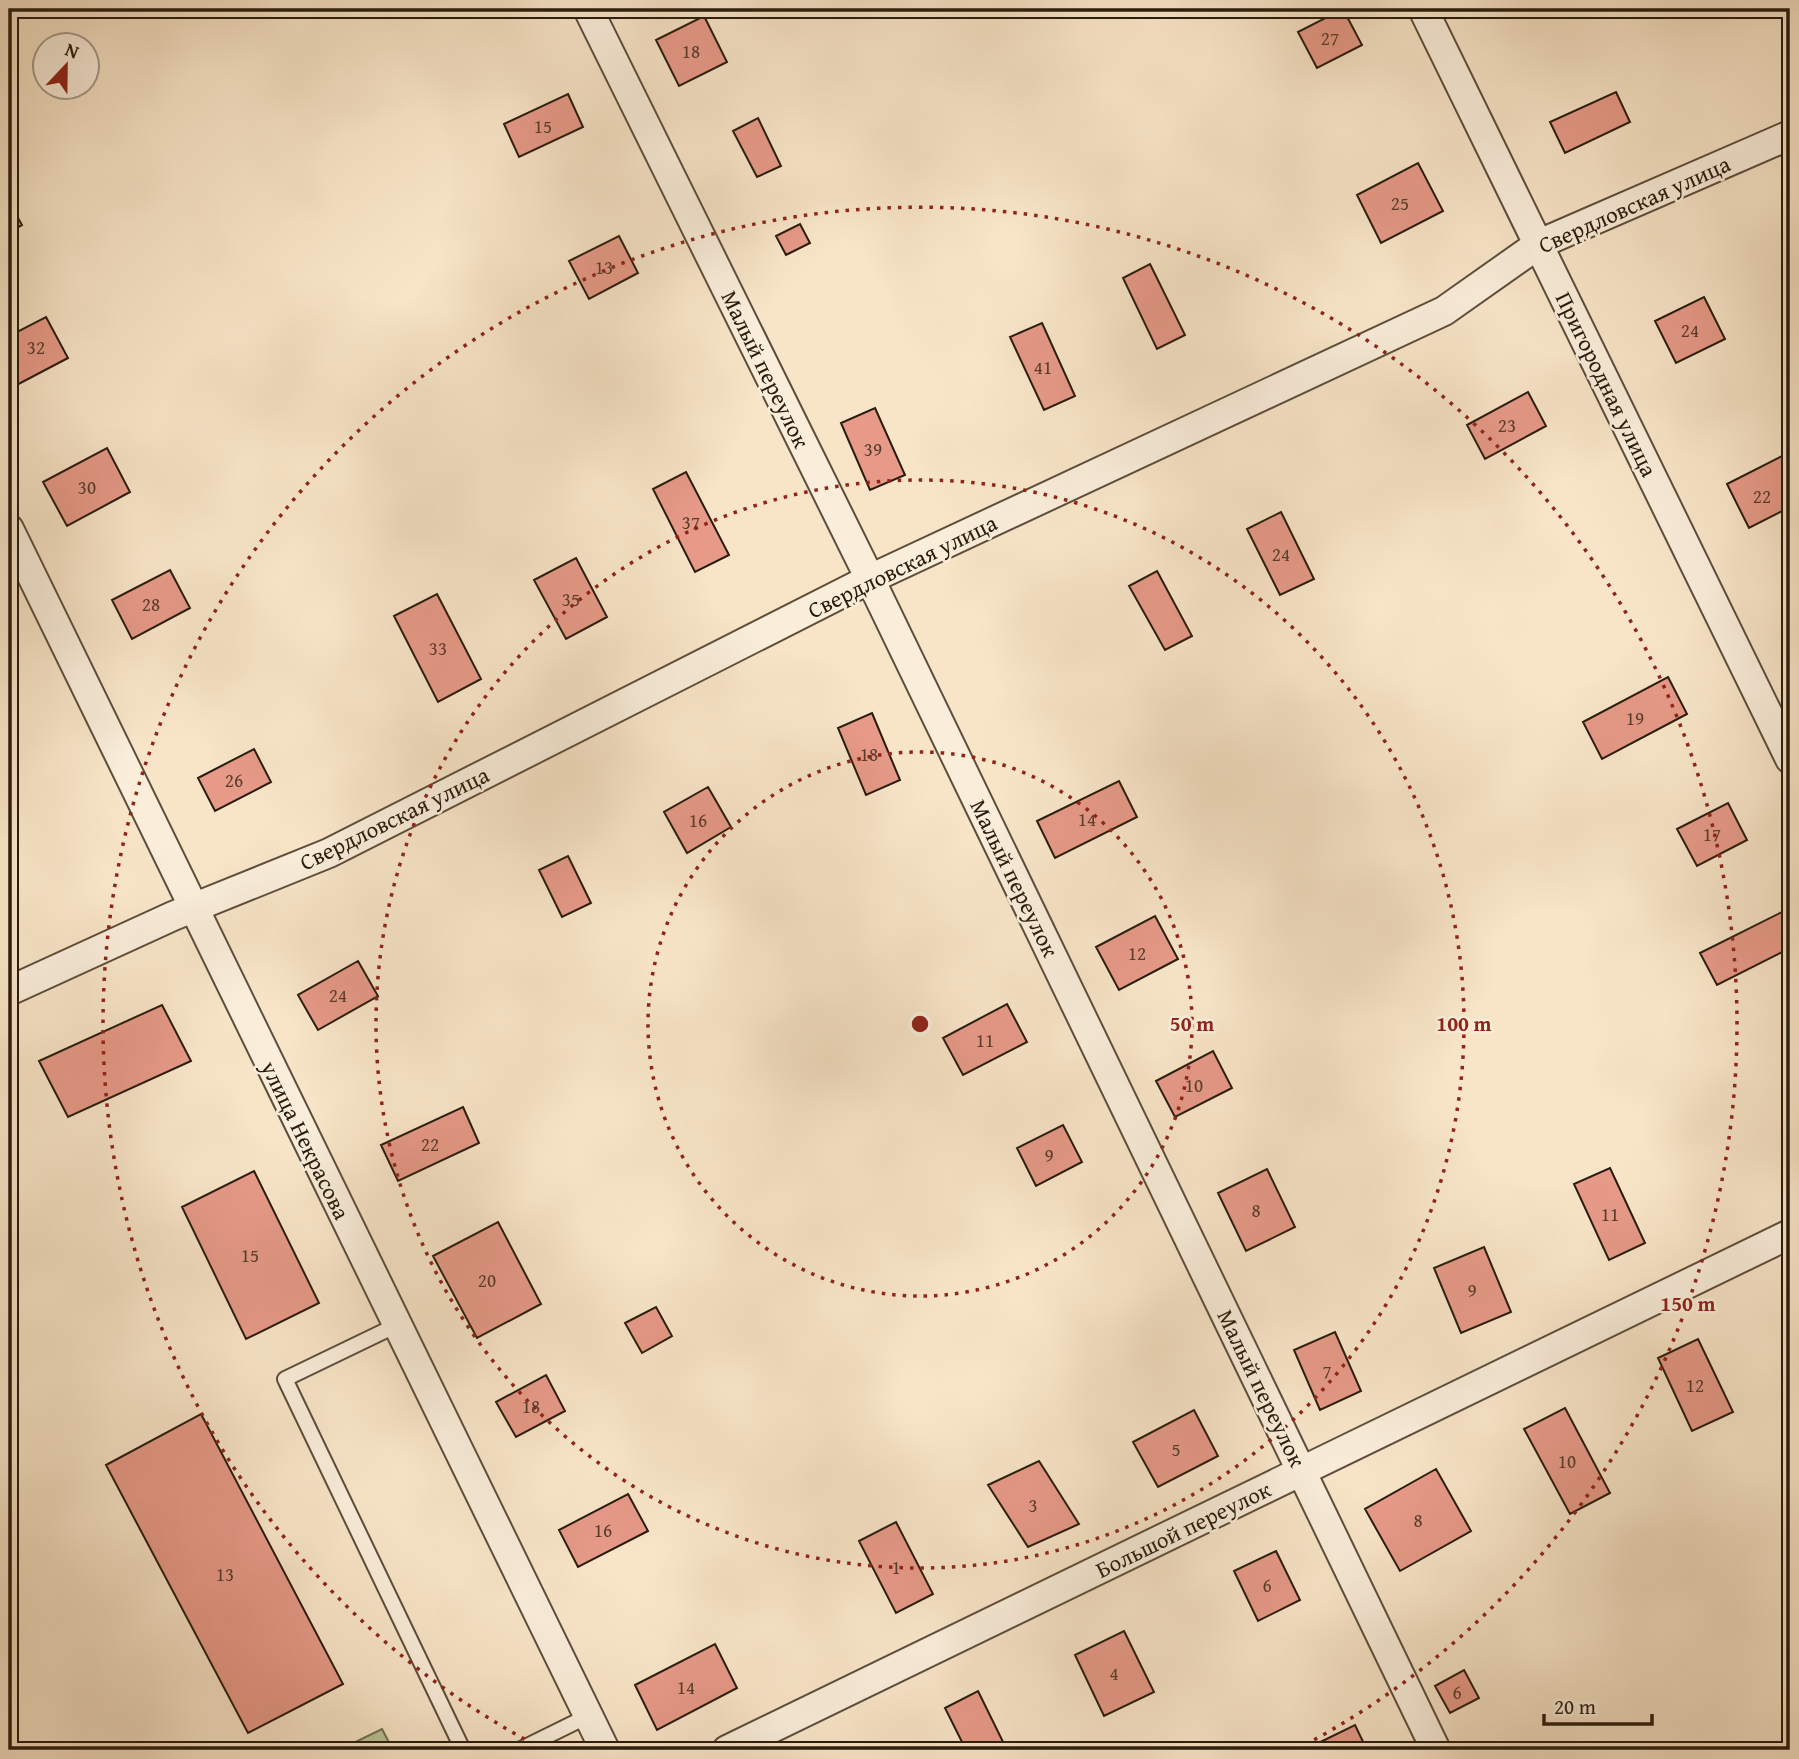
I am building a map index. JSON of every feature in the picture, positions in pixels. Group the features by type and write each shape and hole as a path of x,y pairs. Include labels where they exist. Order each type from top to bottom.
{"street":[{"name":"Малый переулок","path":"588,9 870,579 1436,1750"},
{"name":"Пригородная улица","path":"1423,9 1790,759"},
{"name":"Свердловская улица","path":"9,991 193,908 329,853 870,579 1444,311 1539,244 1790,135"},
{"name":"улица Некрасова","path":"9,529 605,1750"},
{"name":"Большой переулок","path":"727,1750 1350,1451 1790,1234"}],"lane":[{"path":"397,1325 285,1379 463,1750"},
{"path":"519,1750 588,1716"}],"green space":[{"path":"382,1729 393,1750 339,1750"}],"building":[{"path":"1343,9 1362,45 1317,68 1298,32"},
{"path":"704,16 727,62 679,86 656,40"},
{"path":"1616,92 1630,122 1565,153 1550,122"},
{"path":"568,94 583,127 519,157 504,124"},
{"path":"758,118 781,166 757,177 733,131"},
{"path":"1418,163 1443,211 1381,243 1357,195"},
{"path":"9,202 22,225 9,232"},
{"path":"800,224 810,243 786,255 776,236"},
{"path":"619,236 638,273 589,299 569,261"},
{"path":"1150,264 1185,335 1157,349 1123,278"},
{"path":"1704,297 1725,339 1676,363 1655,321"},
{"path":"46,317 68,358 9,389 9,336"},
{"path":"1042,323 1075,396 1044,410 1010,337"},
{"path":"1528,392 1546,426 1485,459 1467,425"},
{"path":"875,408 905,475 870,490 841,423"},
{"path":"107,448 130,492 67,526 43,482"},
{"path":"1788,453 1790,507 1749,528 1727,484"},
{"path":"686,472 729,555 695,572 653,489"},
{"path":"1281,512 1314,579 1280,595 1247,529"},
{"path":"576,558 607,617 566,639 534,580"},
{"path":"170,570 190,608 132,639 112,600"},
{"path":"1157,571 1192,636 1165,650 1129,586"},
{"path":"437,594 481,679 438,702 394,616"},
{"path":"1668,677 1687,714 1602,759 1583,722"},
{"path":"872,713 900,780 866,795 838,728"},
{"path":"254,749 271,782 215,811 198,778"},
{"path":"1119,781 1137,817 1055,858 1037,821"},
{"path":"708,787 731,827 687,853 664,812"},
{"path":"1728,803 1747,840 1697,866 1677,829"},
{"path":"568,856 591,903 562,917 539,870"},
{"path":"1786,910 1790,919 1790,948 1717,985 1700,953"},
{"path":"1155,916 1178,959 1119,990 1096,947"},
{"path":"358,961 378,996 318,1030 298,995"},
{"path":"1007,1004 1027,1042 963,1075 943,1038"},
{"path":"162,1005 191,1061 68,1117 39,1061"},
{"path":"1213,1051 1232,1088 1175,1117 1156,1081"},
{"path":"463,1107 479,1143 398,1181 381,1145"},
{"path":"1063,1125 1082,1162 1036,1186 1017,1148"},
{"path":"1610,1168 1645,1243 1609,1260 1574,1184"},
{"path":"1267,1169 1295,1227 1246,1251 1218,1193"},
{"path":"254,1171 319,1303 246,1339 182,1207"},
{"path":"498,1222 541,1304 477,1338 433,1256"},
{"path":"1484,1247 1511,1312 1461,1333 1434,1268"},
{"path":"656,1307 672,1336 642,1353 625,1323"},
{"path":"1335,1332 1361,1391 1320,1410 1294,1350"},
{"path":"1698,1339 1733,1412 1692,1431 1658,1358"},
{"path":"546,1375 565,1411 516,1437 496,1402"},
{"path":"1565,1408 1610,1493 1570,1514 1524,1429"},
{"path":"1194,1410 1218,1456 1158,1487 1133,1442"},
{"path":"201,1414 343,1684 248,1733 106,1465"},
{"path":"1039,1461 1079,1524 1028,1547 988,1485"},
{"path":"1436,1469 1471,1531 1400,1571 1365,1509"},
{"path":"628,1494 648,1531 578,1567 559,1530"},
{"path":"896,1522 933,1594 896,1613 859,1541"},
{"path":"1276,1551 1300,1600 1258,1621 1234,1571"},
{"path":"1124,1631 1154,1692 1104,1716 1075,1655"},
{"path":"715,1644 737,1688 657,1730 635,1685"},
{"path":"1464,1670 1479,1698 1450,1713 1435,1686"},
{"path":"978,1691 1007,1750 966,1750 945,1708"},
{"path":"1355,1725 1367,1750 1304,1750"}]}
